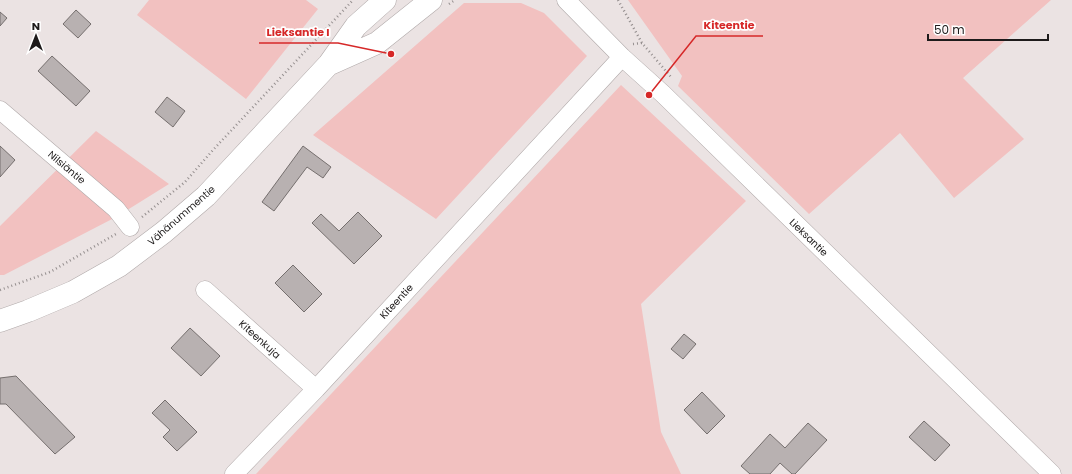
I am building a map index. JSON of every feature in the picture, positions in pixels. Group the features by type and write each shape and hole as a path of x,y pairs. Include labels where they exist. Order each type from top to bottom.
{"main road":[{"name":"Vähänummentie","path":"0,321 73,292 119,266 164,232 206,196 329,64 356,26 385,0"},
{"name":"Vähänummentie","path":"329,64 377,43 431,0"}],"street":[{"name":"Lieksantie","path":"566,0 1052,474"},
{"name":"Kiteentie","path":"234,474 316,389 622,56"},
{"name":"Nilsiäntie","path":"0,110 116,209 130,227"},
{"name":"Kiteenkuja","path":"205,290 316,389"}],"path":[{"path":"0,290 50,272 130,227 185,182 353,0"},
{"path":"618,0 642,43 674,80 662,94"}],"shaded area":[{"path":"149,0 306,0 318,9 246,99 137,15"},
{"path":"628,0 1051,0 963,78 1024,139 954,198 900,133 809,214 678,86 682,76"},
{"path":"464,3 521,3 544,13 587,56 436,219 313,135"},
{"path":"621,85 746,201 641,304 661,432 681,474 256,474"},
{"path":"96,131 169,184 116,217 4,275 0,275 0,226"}],"building":[{"path":"76,10 91,24 78,38 63,24"},
{"path":"0,12 7,18 0,26"},
{"path":"52,56 90,91 76,106 38,71"},
{"path":"167,97 185,111 173,127 155,112"},
{"path":"0,146 15,160 0,177"},
{"path":"303,146 331,167 323,178 307,167 274,211 262,202"},
{"path":"358,212 382,236 354,264 312,223 321,214 339,231"},
{"path":"293,265 322,294 304,312 275,283"},
{"path":"190,328 220,356 201,376 171,348"},
{"path":"684,334 696,344 683,359 671,349"},
{"path":"16,376 75,437 55,454 6,404 0,404 0,378"},
{"path":"702,392 725,416 707,434 684,410"},
{"path":"165,400 197,432 177,451 163,437 170,430 152,413"},
{"path":"924,421 950,445 935,461 909,437"},
{"path":"808,423 827,440 795,474 792,474 780,463 770,474 750,474 741,466 770,434 785,448"}],"place":[{"name":"Lieksantie I","path":"391,54"},
{"name":"Kiteentie","path":"649,95"}]}
